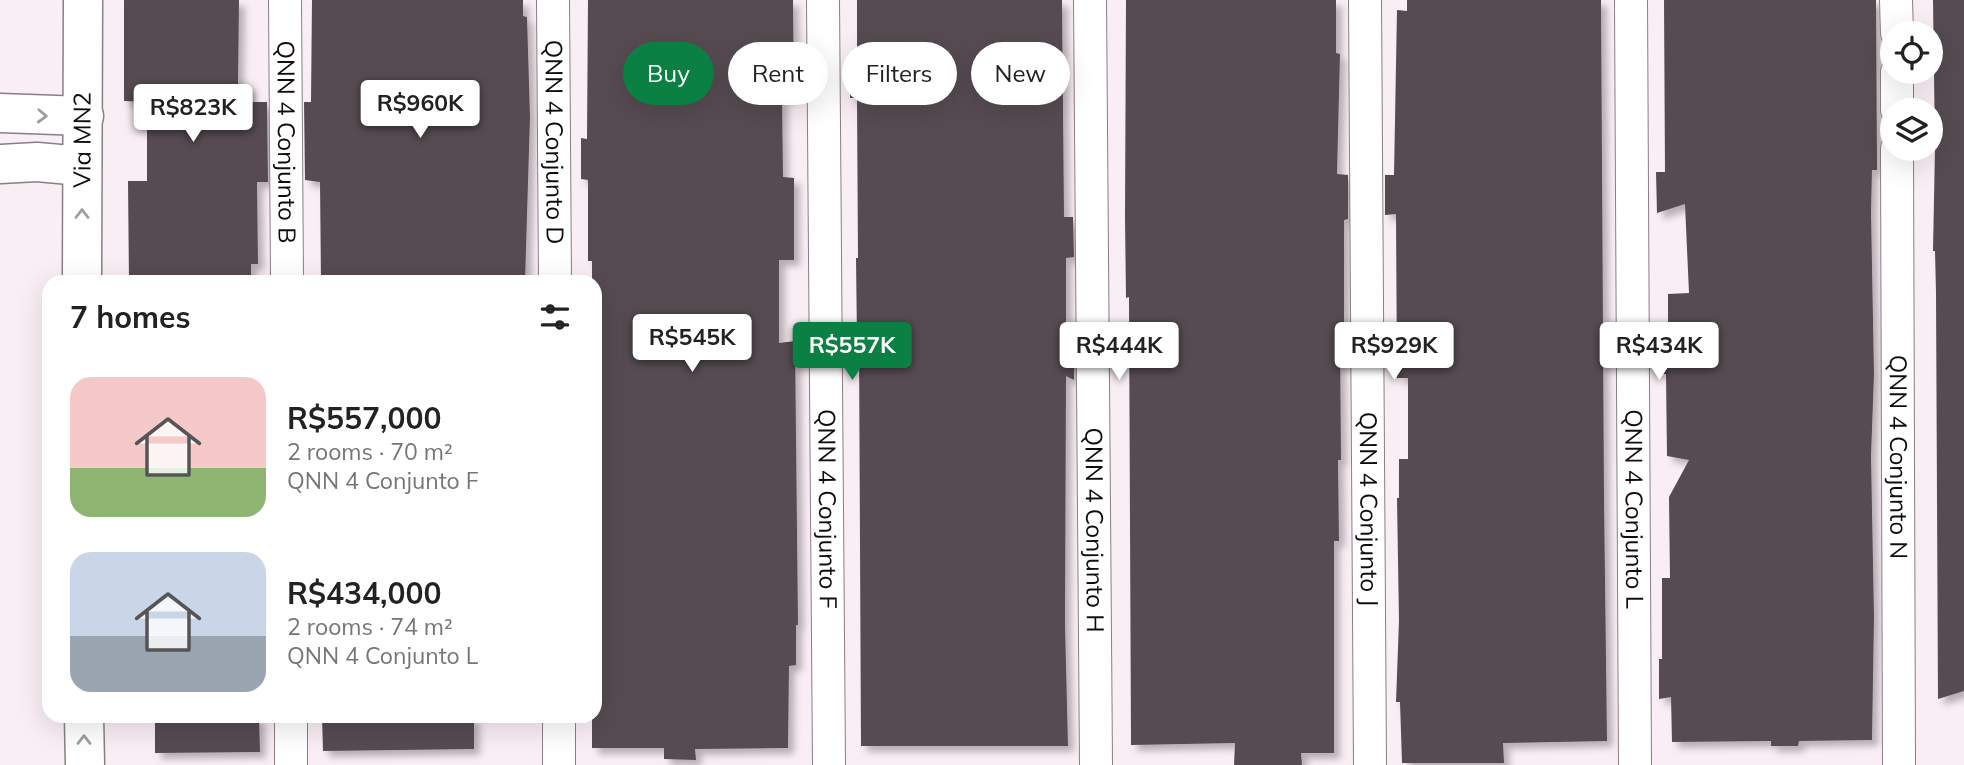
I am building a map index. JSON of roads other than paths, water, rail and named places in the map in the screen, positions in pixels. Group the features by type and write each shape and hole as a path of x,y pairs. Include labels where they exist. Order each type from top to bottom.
{"main road":[{"name":"Via MN2","path":"82,275 85,116 83,0"},
{"path":"0,113 85,116"},
{"path":"0,164 37,162 82,166"},
{"path":"84,723 85,765"}],"street":[{"name":"QNN 4 Conjunto B","path":"285,0 288,275"},
{"name":"QNN 4 Conjunto D","path":"553,0 555,275"},
{"name":"QNN 4 Conjunto F","path":"823,0 829,765"},
{"name":"QNN 4 Conjunto H","path":"1090,0 1096,765"},
{"name":"QNN 4 Conjunto J","path":"1365,0 1370,765"},
{"name":"QNN 4 Conjunto L","path":"1631,0 1635,765"},
{"path":"1896,0 1897,21"},
{"name":"QNN 4 Conjunto N","path":"1897,161 1899,765"},
{"path":"291,723 291,765"},
{"path":"559,723 559,765"}]}
